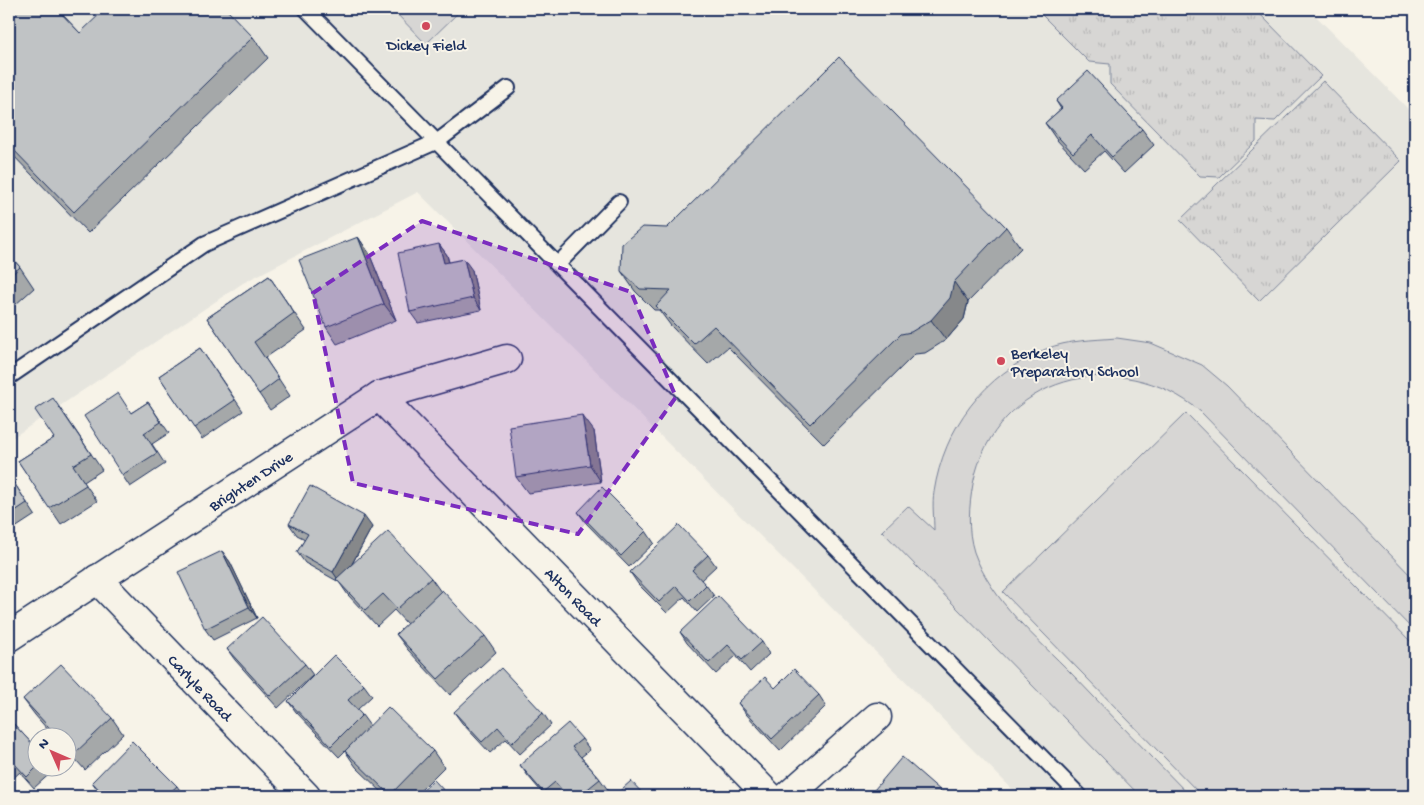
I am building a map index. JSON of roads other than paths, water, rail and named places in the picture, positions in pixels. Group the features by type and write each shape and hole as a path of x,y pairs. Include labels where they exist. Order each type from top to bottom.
{"street":[{"name":"Brighten Drive","path":"9,637 379,396 507,359"},
{"name":"Alton Road","path":"379,396 769,796"},
{"name":"Carlyle Road","path":"97,579 306,796"},
{"path":"788,796 877,717"}],"lane":[{"path":"306,9 1080,796"},
{"path":"9,378 204,244 438,142 508,88"},
{"path":"558,264 619,202"}],"place":[{"name":"Dickey Field","path":"426,26"},
{"name":"Berkeley Preparatory School","path":"1001,361"}]}
